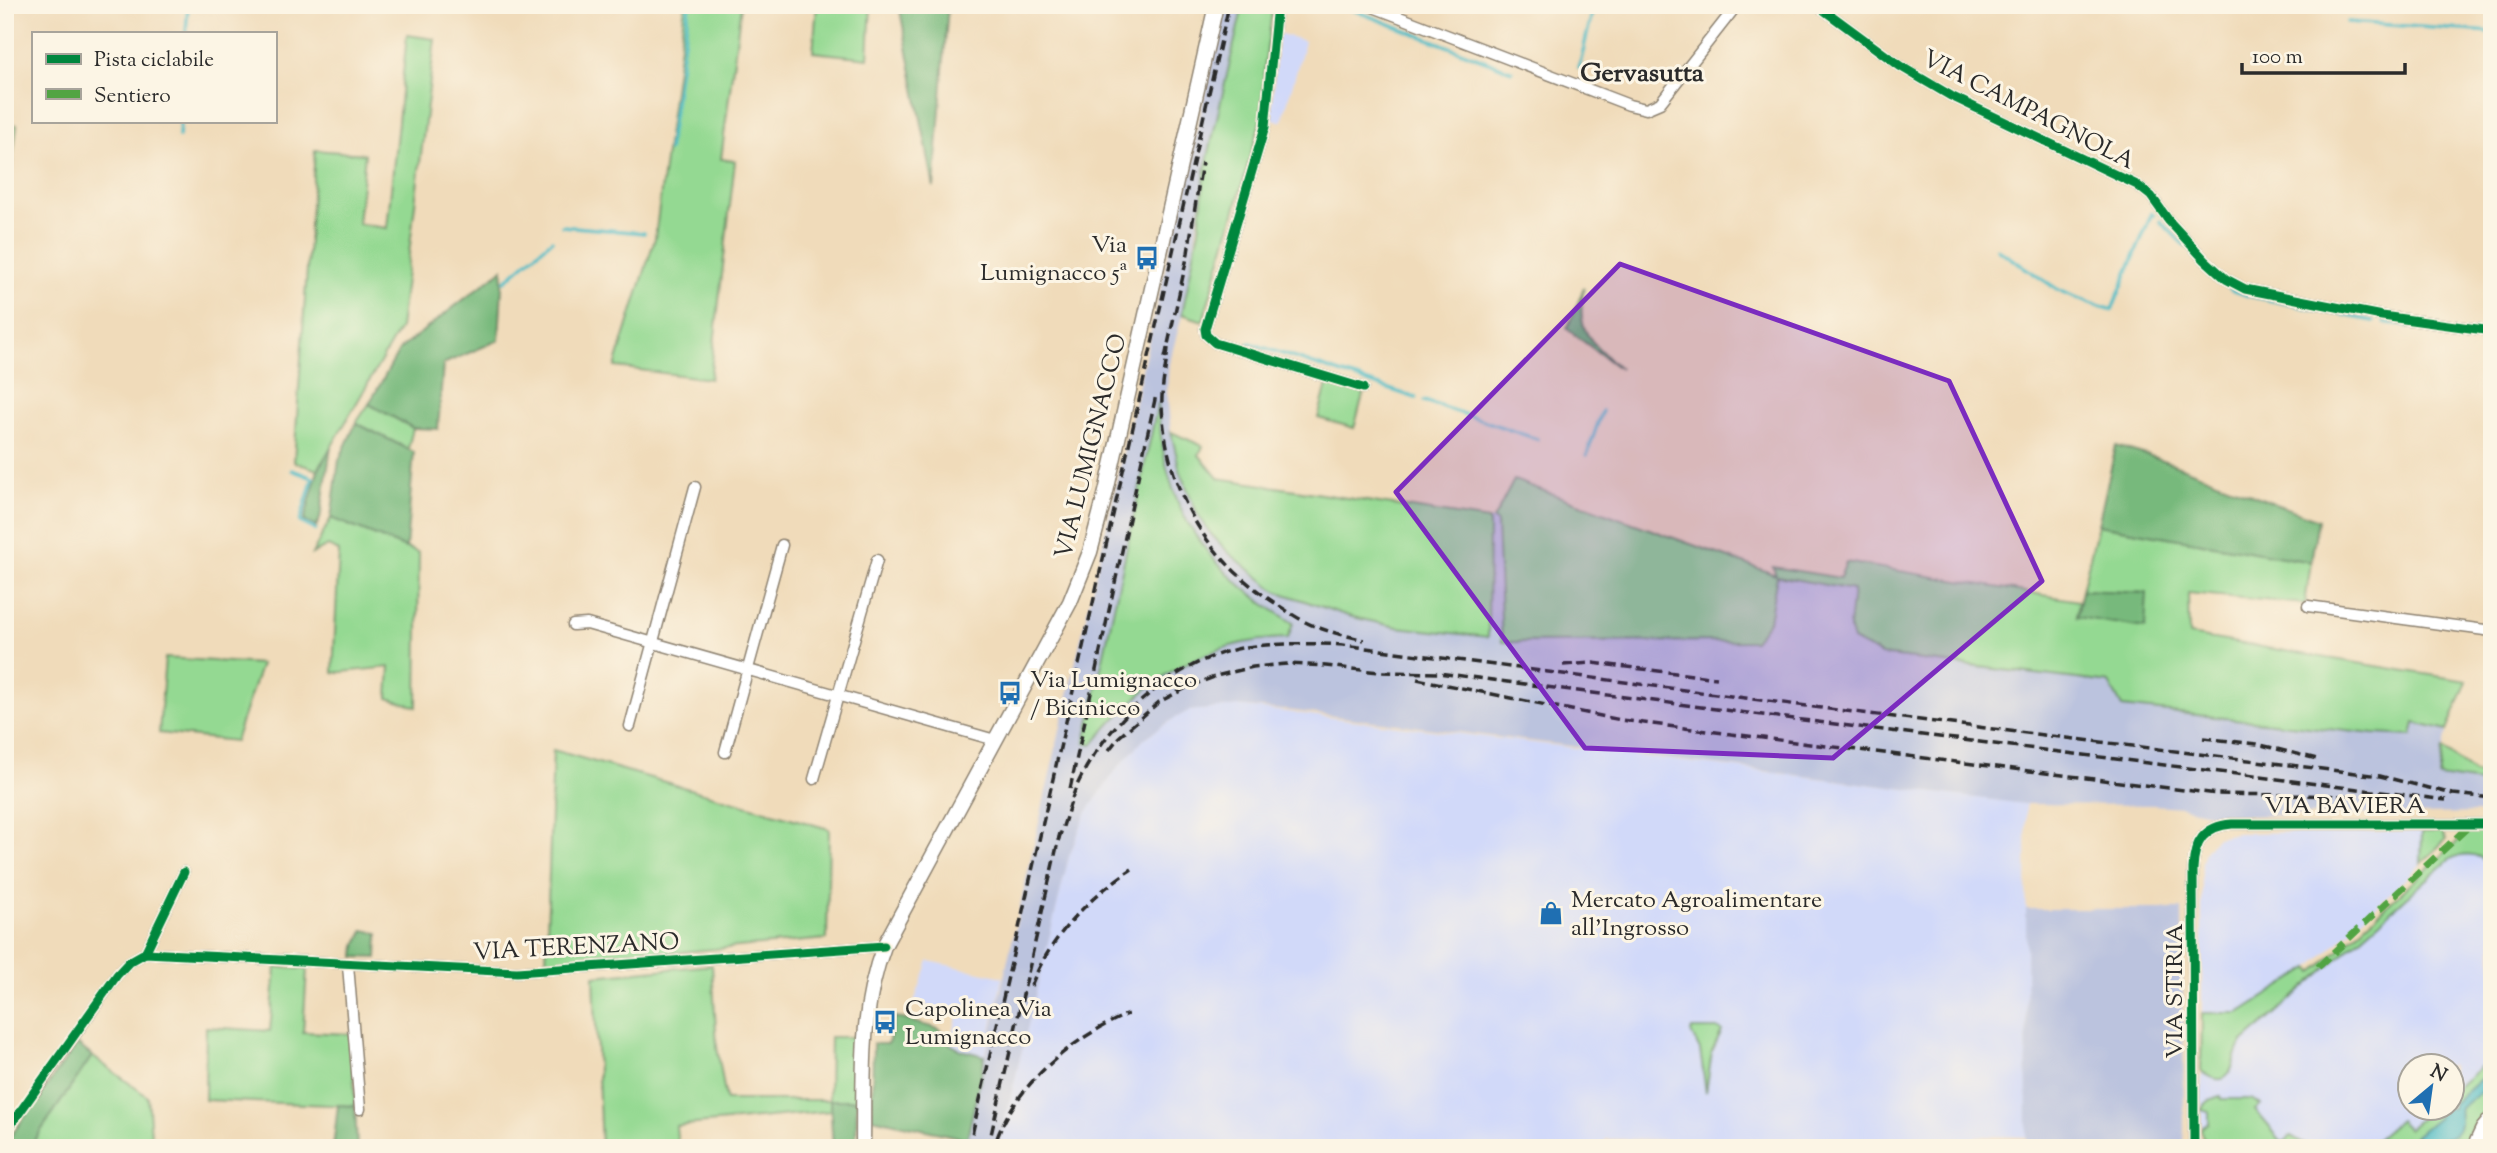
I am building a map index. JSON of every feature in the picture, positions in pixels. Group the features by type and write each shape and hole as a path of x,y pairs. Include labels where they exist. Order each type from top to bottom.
{"main road":[{"name":"VIA LUMIGNACCO","path":"863,1148 866,1011 884,946 1070,602 1090,552 1109,479 1216,5"},
{"path":"2474,1146 2492,1118"}],"street":[{"path":"1277,5 1265,127 1205,329 1206,335 1215,343 1363,388"},
{"path":"1368,5 1629,105 1646,109 1660,103 1737,5"},
{"name":"VIA CAMPAGNOLA","path":"1816,5 1900,66 1951,96 2100,166 2144,190 2205,260 2235,284 2260,293 2382,316 2492,331"},
{"path":"630,726 695,487"},
{"path":"725,752 782,545"},
{"path":"814,779 877,560"},
{"path":"2308,606 2492,631"},
{"path":"573,625 587,624 995,740"},
{"name":"VIA BAVIERA","path":"2202,835 2213,828 2232,824 2492,824"},
{"name":"VIA STIRIA","path":"2193,1148 2193,869 2194,853 2202,835"},
{"path":"34,1093 117,975 125,965 145,953 184,872"},
{"name":"VIA TERENZANO","path":"145,953 517,972 884,946"},
{"path":"348,965 360,1109"}],"highlighted area":[{"path":"1620,264 1949,381 2042,581 1833,758 1585,748 1396,492"}],"shaded area":[{"path":"1225,5 1243,5 1205,170 1187,297 1169,364 1167,393 1171,432 1203,446 1199,455 1218,478 1493,520 1514,480 1777,576 1854,590 1849,627 1881,655 2109,683 2123,707 2374,734 2412,735 2415,723 2447,731 2439,777 2492,785 2492,813 2222,816 2182,807 2154,805 2025,804 1294,711 1238,706 1188,711 1145,738 1118,767 1086,813 1069,856 998,1148 965,1148"},
{"path":"1278,33 1305,41 1282,122 1271,118"},
{"path":"1238,706 2026,804 2027,1137 1976,1136 1976,1148 1669,1148 1668,1140 1605,1139 1604,1148 1195,1148 1195,1140 1163,1140 1163,1148 998,1148 1069,856 1086,813 1118,767 1145,738 1188,711"},
{"path":"2438,831 2446,836 2442,845 2310,968 2239,1014 2202,1013 2202,863 2205,851 2217,837 2237,833"},
{"path":"2469,831 2492,831 2492,1104 2478,1118 2467,1138 2456,1148 2209,1148 2201,1128 2202,1052 2279,992 2313,974"},
{"path":"2026,909 2182,909 2184,1128 2183,1140 2178,1148 2027,1148"},
{"path":"929,961 1003,977 967,1139 911,1126 930,1039 950,1044 958,1015 914,1002"}],"green space":[{"path":"685,5 741,5 721,159 735,161 710,379 615,367 655,238"},
{"path":"817,5 871,5 868,58 813,52"},
{"path":"899,5 948,5 934,187"},
{"path":"1243,5 1273,5 1265,64 1262,116 1203,321 1182,314 1199,229 1205,170"},
{"path":"407,35 435,39 400,328 318,470 294,462 315,150 365,154 358,224 387,228"},
{"path":"5,123 17,125 5,217"},
{"path":"503,269 499,340 443,364 438,429 413,428 369,404 400,349"},
{"path":"1584,288 1582,315 1587,334 1620,369 1567,329"},
{"path":"1328,381 1364,392 1354,428 1318,418"},
{"path":"1158,403 1169,475 1179,505 1194,532 1212,557 1235,580 1293,623 1288,638 1229,646 1178,667 1134,700 1093,744 1085,742"},
{"path":"369,404 413,428 408,449 356,423"},
{"path":"356,423 414,452 406,548 331,518 339,460"},
{"path":"1171,432 1203,446 1199,455 1218,478 1489,520 1488,637 1397,627 1348,616 1276,591 1229,553 1211,534 1197,513 1180,471"},
{"path":"2116,446 2163,460 2318,520 2311,562 2098,525"},
{"path":"331,447 320,519 316,527 304,521 318,470"},
{"path":"1514,480 1776,575 1773,567 1840,578 1846,562 2079,601 2077,617 2146,593 2082,590 2098,525 2311,562 2305,604 2188,593 2189,635 2467,681 2447,731 2415,723 2412,736 2122,707 2109,683 1881,655 1853,640 1849,627 1853,590 1777,576 1769,621 1754,641 1502,642 1497,523 1493,520"},
{"path":"331,518 419,553 417,707 388,698 390,667 333,673 339,551 328,546 312,554"},
{"path":"2082,590 2147,593 2145,628 2077,617"},
{"path":"165,658 261,664 235,741 159,733"},
{"path":"2443,749 2474,773 2492,778 2492,785 2439,777"},
{"path":"553,750 829,829 827,939 546,964"},
{"path":"2422,831 2442,832 2446,839 2421,864"},
{"path":"2469,831 2492,831 2492,861 2489,864 2480,857 2469,854 2449,860 2242,1043 2226,1077 2212,1078 2201,1071 2202,1013 2239,1013 2310,968 2313,973"},
{"path":"364,930 378,933 377,958 355,957 356,945"},
{"path":"712,965 717,1047 726,1100 829,1100 830,1037 859,1037 857,1100 830,1100 830,1111 676,1126 678,1148 601,1148 594,976"},
{"path":"276,967 307,969 303,1032 352,1034 355,1106 205,1100 206,1027 270,1031"},
{"path":"895,1017 939,1029 950,1044 961,1050 985,1056 967,1139 872,1118 873,1044 888,1044"},
{"path":"1692,1029 1722,1031 1712,1052 1706,1092 1700,1050"},
{"path":"77,1044 92,1056 29,1148 5,1148 5,1144"},
{"path":"92,1056 148,1097 152,1148 29,1148"},
{"path":"2492,1057 2492,1104 2456,1148 2209,1148 2202,1135 2201,1128 2209,1123 2209,1112 2201,1110 2209,1101 2220,1096 2221,1099 2251,1099 2261,1105 2255,1110 2283,1143 2291,1136 2310,1147 2360,1147 2375,1141 2397,1122 2401,1122 2408,1129 2416,1122 2466,1122 2466,1080"},
{"path":"830,1100 857,1100 856,1148 833,1148"},
{"path":"338,1105 355,1106 357,1148 333,1148"}],"water":[{"path":"2492,1069 2492,1083 2466,1103 2466,1092"},
{"path":"2431,1122 2460,1122 2458,1131 2447,1138 2410,1140"}],"waterway":[{"path":"186,32 188,5"},
{"path":"668,151 689,5"},
{"path":"1340,5 1512,71"},
{"path":"1579,68 1594,5"},
{"path":"2347,22 2492,32"},
{"path":"179,137 180,122"},
{"path":"1997,249 2057,289 2112,310 2152,213 2154,215"},
{"path":"2160,221 2185,246"},
{"path":"562,226 644,233"},
{"path":"505,281 552,240"},
{"path":"2211,272 2232,290 2249,296 2373,321"},
{"path":"2384,322 2459,336 2492,338"},
{"path":"1246,347 1250,343 1416,398"},
{"path":"1424,401 1479,419"},
{"path":"1587,455 1602,411"},
{"path":"1482,420 1516,432"},
{"path":"1519,433 1537,439"},
{"path":"292,470 313,478 300,522 316,530"}],"railway":[{"path":"969,1148 1229,5"},
{"path":"1165,358 1188,253 1202,162"},
{"path":"1168,348 1162,400 1165,438 1181,494 1194,520 1229,565 1275,603 1306,622 1364,640"},
{"path":"1070,789 1156,395"},
{"path":"1058,841 1075,790 1087,765 1122,719 1144,698 1193,665 1220,654 1247,647 1283,644 1343,645 1829,709 2380,776 2453,794 2492,798"},
{"path":"1563,665 1593,663 1717,678"},
{"path":"1109,750 1119,737 1159,702 1190,686 1253,667 1287,664 1379,672 1439,673 2446,800"},
{"path":"1417,679 1621,720 1818,745 2217,794 2350,796"},
{"path":"2203,738 2257,744 2317,759"},
{"path":"988,1148 1060,833"},
{"path":"1031,986 1049,951 1072,920 1101,892 1132,869"},
{"path":"997,1138 1006,1118 1033,1080 1088,1035 1128,1014"}],"marked path":[{"path":"2318,967 2471,824"}],"cycle path":[{"path":"1277,5 1265,127 1205,329 1206,335 1215,343 1363,388"},
{"path":"1817,5 1900,66 1951,96 2137,185 2151,196 2169,221 2205,260 2226,279 2245,289 2382,316 2492,331"},
{"path":"2194,1148 2193,869 2198,843 2202,837 2214,828 2232,824 2492,824"},
{"path":"145,953 184,872"},
{"path":"5,1133 117,975 129,962 145,953 517,972 884,946"}],"place":[{"name":"Via Lumignacco 5ª","path":"1147,258"},
{"name":"Via Lumignacco / Bicinicco","path":"1010,693"},
{"name":"Mercato Agroalimentare all’Ingrosso","path":"1551,913"},
{"name":"Capolinea Via Lumignacco","path":"885,1022"}],"district":[{"name":"Gervasutta","path":"1642,72"}]}
